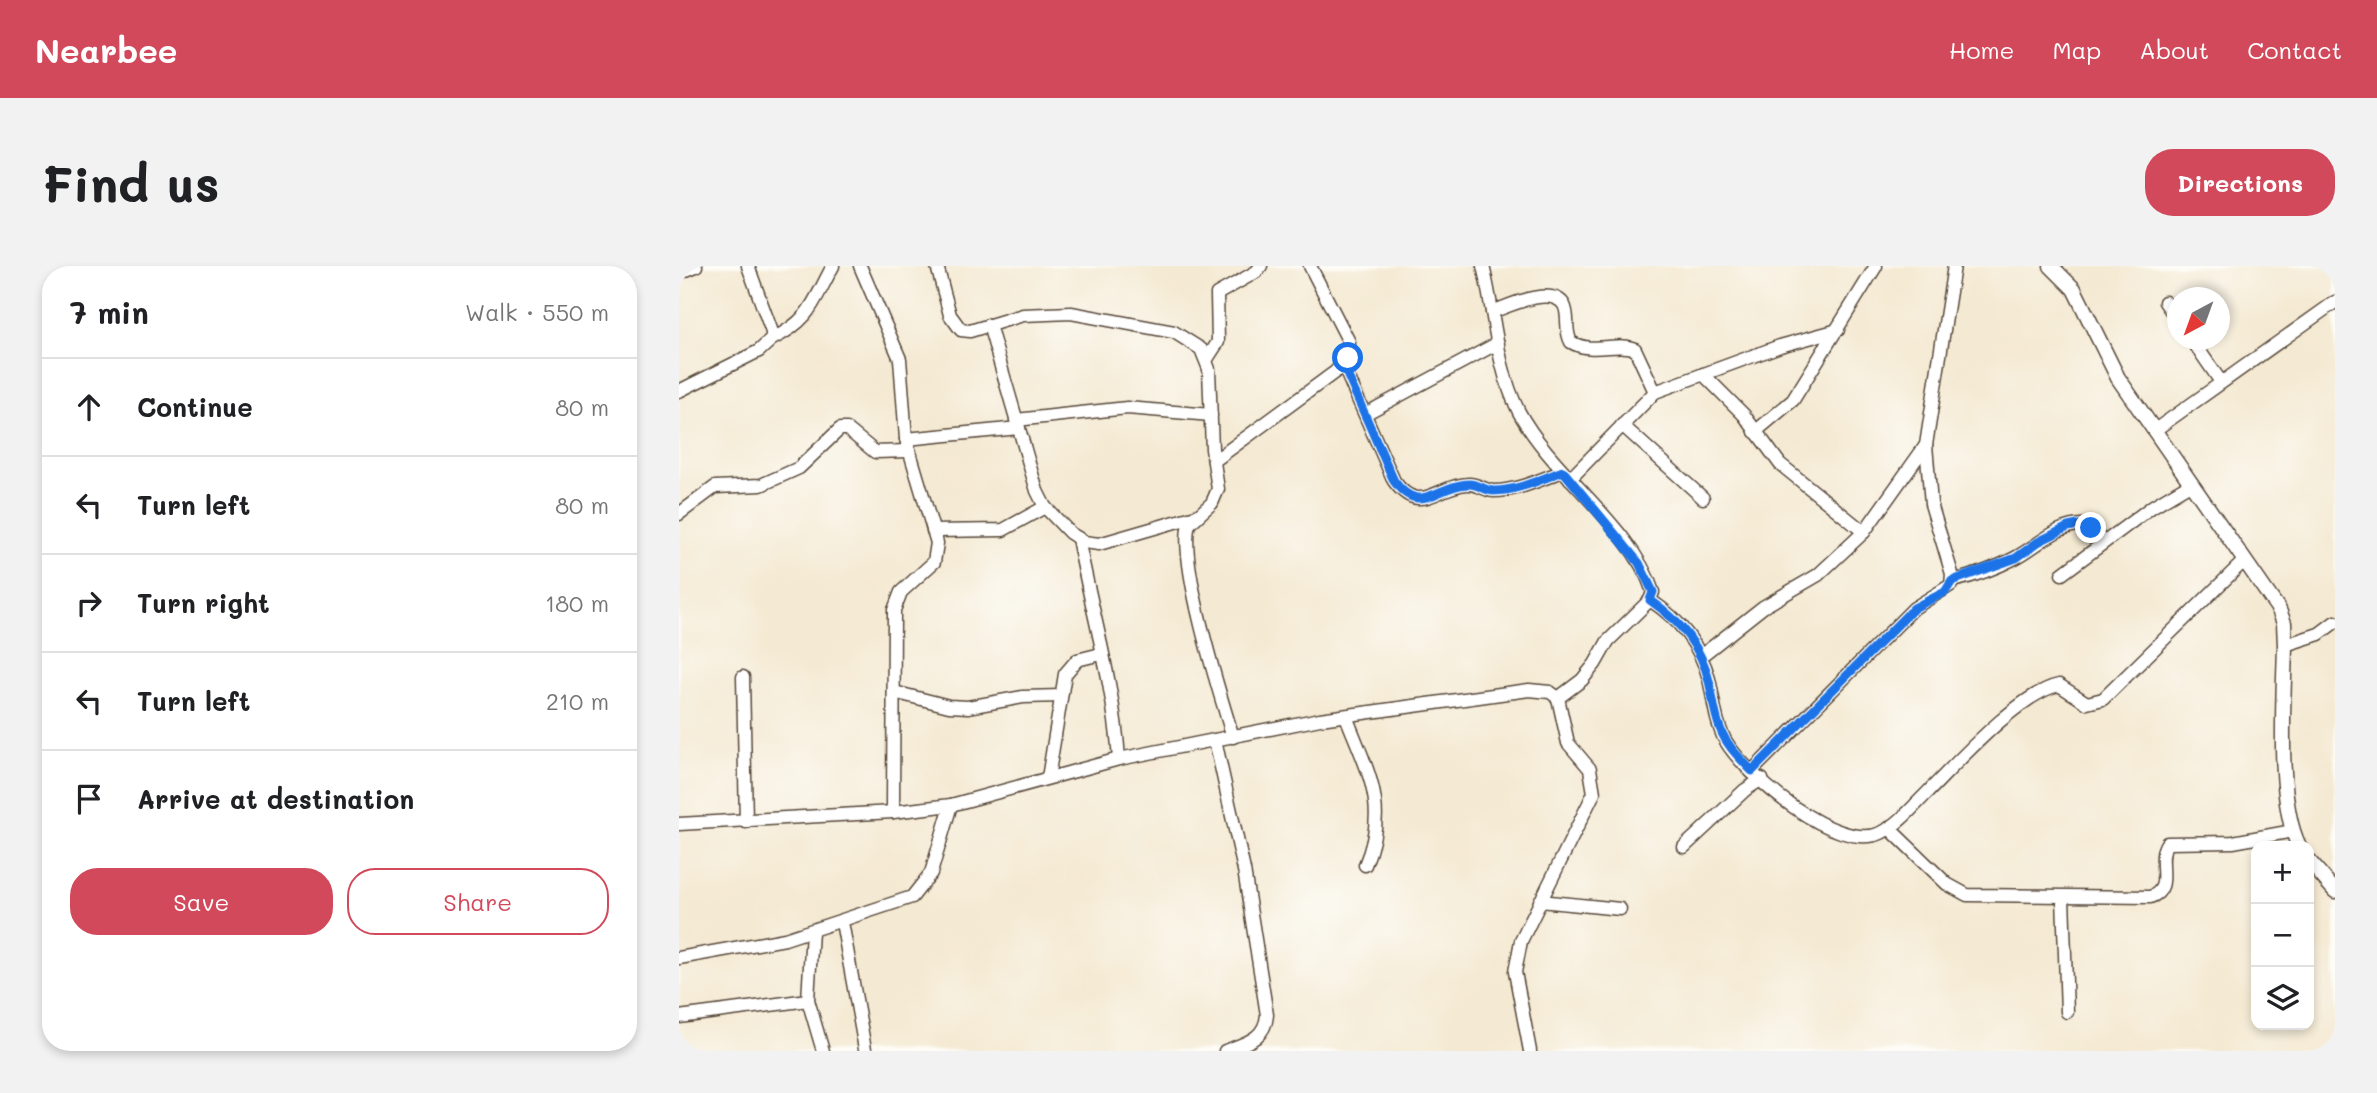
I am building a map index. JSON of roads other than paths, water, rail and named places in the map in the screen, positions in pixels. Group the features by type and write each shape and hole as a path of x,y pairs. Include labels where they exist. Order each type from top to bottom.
{"street":[{"path":"679,273 696,266"},
{"path":"748,266 772,331 772,340"},
{"path":"679,391 759,351 772,340 793,329 808,315 834,266"},
{"path":"860,266 900,359 907,445 933,531 937,554 934,562 895,602 893,812"},
{"path":"937,266 955,325 970,331 1023,315 1062,313 1133,322 1174,332 1190,340 1207,359"},
{"path":"1233,737 1208,655 1187,549 1187,533 1196,515 1216,496 1207,359 1218,342 1217,294 1256,272 1261,266"},
{"path":"1214,461 1343,365 1348,358 1349,342 1310,266"},
{"path":"1483,266 1498,343 1520,413 1644,570 1653,592 1650,600 1608,641 1582,680 1558,698"},
{"path":"1755,432 1793,400 1876,266"},
{"path":"1952,581 1931,504 1926,445 1954,266"},
{"path":"2051,266 2074,289 2118,378 2279,610 2284,623 2285,645 2286,780 2293,831 2297,841"},
{"path":"1492,312 1542,295 1560,301 1565,306 1566,334 1571,342 1585,348 1629,346 1635,349 1655,392"},
{"path":"2155,430 2335,302"},
{"path":"989,325 1037,491 1056,521 1078,538 1099,544 1196,515"},
{"path":"1343,365 1394,481 1402,492 1417,499 1469,484 1487,491 1507,490 1567,475 1655,392 1780,346 1838,330"},
{"path":"1364,414 1498,343"},
{"path":"2199,350 2221,382"},
{"path":"1703,374 1744,415 1780,464 1864,532"},
{"path":"679,514 715,487 761,485 799,468 840,429 847,429 875,452 1017,424 1127,408 1211,415"},
{"path":"1622,425 1703,498"},
{"path":"1701,656 1763,607 1811,581 1864,532 1926,445"},
{"path":"2062,574 2190,484"},
{"path":"933,531 1003,530 1045,507"},
{"path":"1684,847 1745,790 1914,608 1945,592 1952,581 2016,558 2038,542 2068,527 2085,525 2104,542"},
{"path":"1078,538 1101,654 1116,712 1119,759"},
{"path":"1650,600 1671,614 1701,656 1720,729 1727,743 1757,775 1801,812 1842,835 1870,836 1889,828 2009,715 2044,690 2059,685 2087,703 2103,699 2245,560"},
{"path":"2285,645 2319,634 2335,622"},
{"path":"1048,778 1061,696 1070,665 1101,654"},
{"path":"743,677 746,822"},
{"path":"679,824 893,812 951,805 1119,759 1346,716 1539,690 1558,698"},
{"path":"894,692 949,706 968,707 1023,697 1061,696"},
{"path":"1530,1050 1515,972 1521,941 1594,793 1590,769 1568,743 1558,698"},
{"path":"1346,716 1376,804 1376,834 1365,865"},
{"path":"1215,740 1244,870 1267,1015 1266,1027 1261,1034 1225,1051"},
{"path":"679,958 786,939 895,904 918,893 937,858 951,805"},
{"path":"1889,828 1956,890 1983,897 2150,897 2157,895 2164,884 2162,855 2167,843 2233,842 2293,831"},
{"path":"2314,866 2335,891"},
{"path":"2063,897 2067,1012"},
{"path":"1540,901 1619,909"},
{"path":"842,922 865,1049"},
{"path":"812,931 808,1000 823,1051"},
{"path":"679,1017 808,1000"}]}
